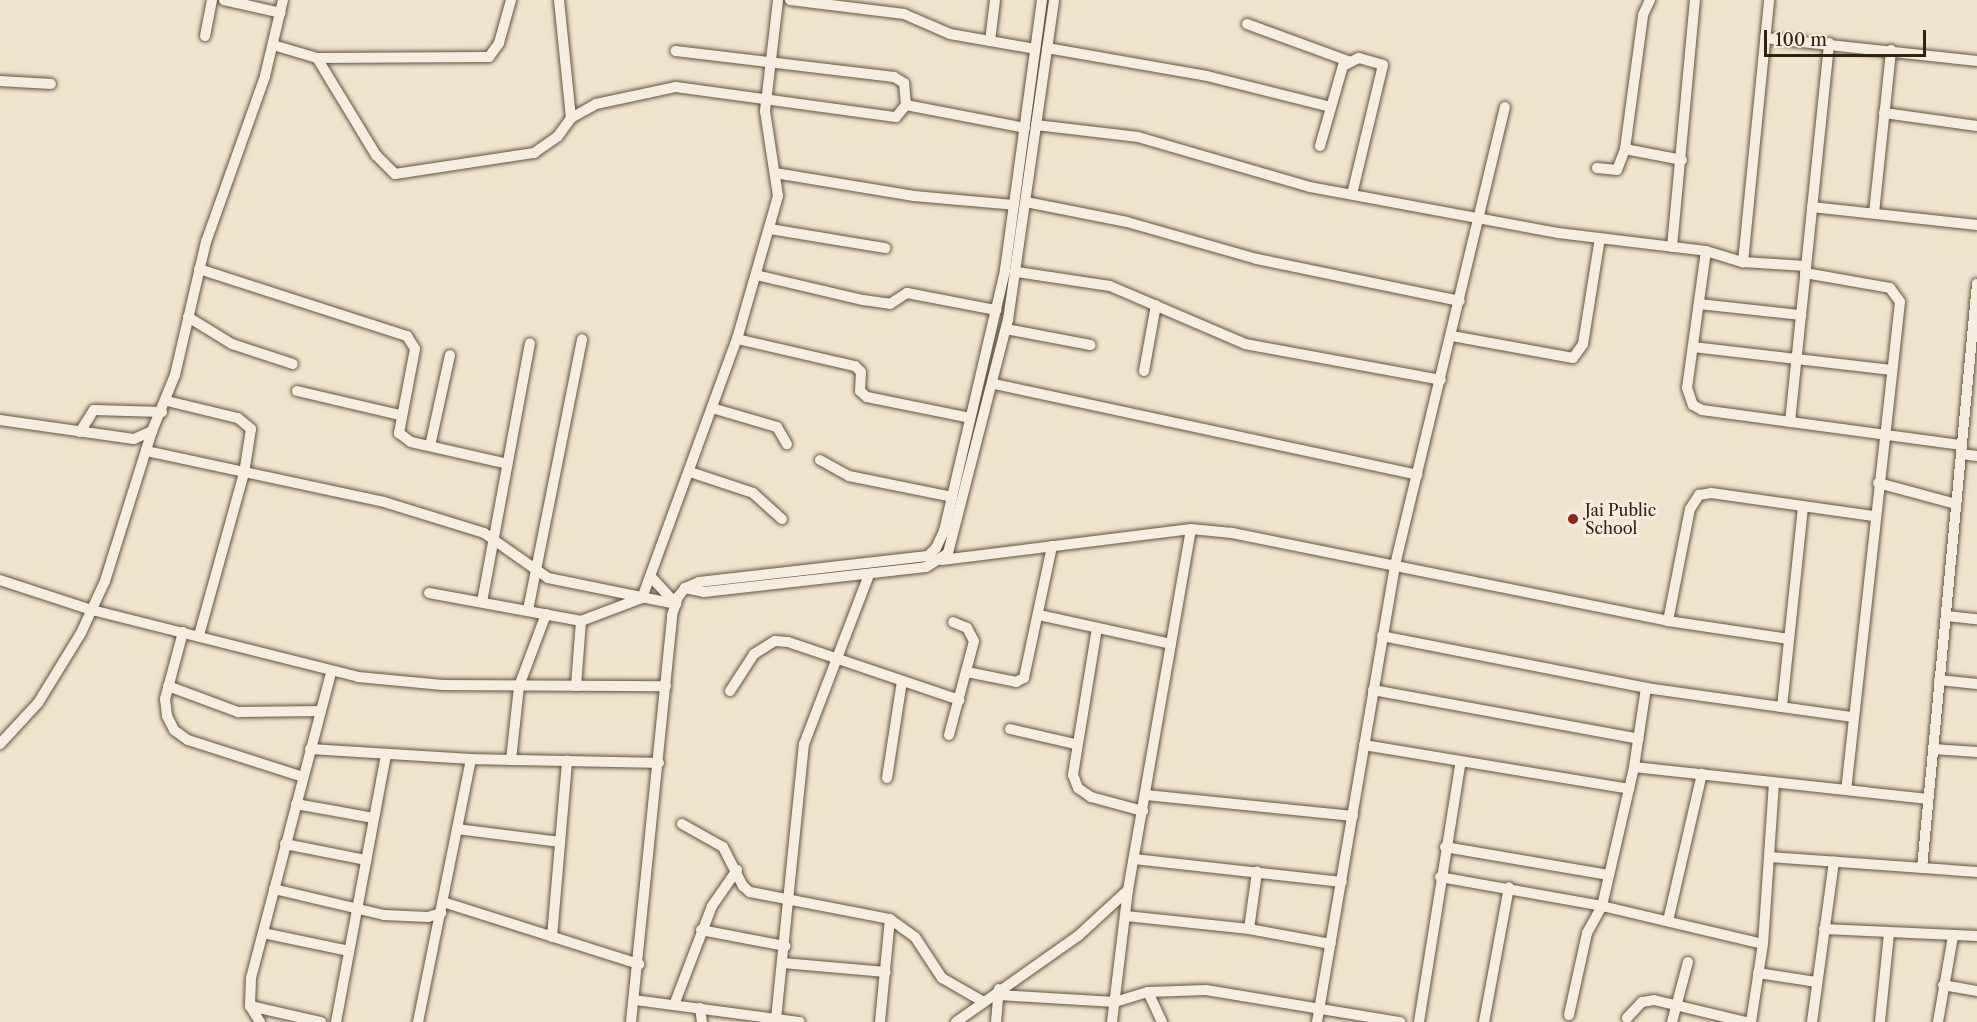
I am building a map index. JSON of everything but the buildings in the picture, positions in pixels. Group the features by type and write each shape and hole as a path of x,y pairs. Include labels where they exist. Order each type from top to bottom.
{"street":[{"path":"205,36 212,0"},
{"path":"224,0 281,14"},
{"path":"0,744 38,703 92,610 105,581 152,431 167,401 199,269 273,45 283,0"},
{"path":"273,45 317,58 489,57 499,43 511,0"},
{"path":"559,0 571,118"},
{"path":"429,593 581,621 642,598 652,578 737,339 778,196 765,131 766,100 778,0"},
{"path":"790,0 904,14 950,34 1035,50"},
{"path":"990,41 995,0"},
{"path":"631,1022 676,604 685,588 706,580 928,556 942,537 996,310 1014,204 1042,0"},
{"path":"942,560 956,531 1006,329 1017,272 1054,0"},
{"path":"1597,168 1617,170 1625,149 1642,15 1650,0"},
{"path":"1672,247 1682,160 1695,0"},
{"path":"1743,262 1769,0"},
{"path":"1247,24 1348,61 1371,60 1384,67 1352,194"},
{"path":"1765,38 1829,42 1977,61"},
{"path":"1790,422 1829,42"},
{"path":"1047,48 1207,76 1330,107"},
{"path":"1874,213 1891,50"},
{"path":"317,58 376,155 395,174 534,153 558,136 571,118 596,104 676,87 896,117 906,105 904,83 894,77 676,51"},
{"path":"1320,146 1343,66 1348,61"},
{"path":"0,81 51,84"},
{"path":"906,105 1025,128"},
{"path":"1317,1022 1395,565 1452,336 1505,107"},
{"path":"1884,113 1977,126"},
{"path":"1036,125 1138,137 1270,177 1352,194 1600,238 1706,251 1743,262 1806,270 1880,285 1896,293 1900,302 1873,516 1846,789"},
{"path":"1625,149 1682,160"},
{"path":"775,173 914,196 1014,204"},
{"path":"1026,202 1127,222 1257,259 1460,301"},
{"path":"1812,207 1977,225"},
{"path":"770,229 885,248"},
{"path":"1452,336 1574,358 1583,344 1600,238"},
{"path":"1706,251 1687,388 1693,405 1790,422 1885,434 1961,449 1977,456"},
{"path":"199,269 407,336 415,349 397,427 403,438 508,464"},
{"path":"1017,272 1110,286 1245,344 1441,380"},
{"path":"756,274 863,300 890,304 908,293 996,310"},
{"path":"1922,868 1977,284"},
{"path":"1699,304 1801,315"},
{"path":"1144,371 1156,305"},
{"path":"188,317 231,344 293,364"},
{"path":"1006,329 1090,345"},
{"path":"528,610 582,339"},
{"path":"737,339 855,366 861,372 860,391 867,397 970,418"},
{"path":"482,602 530,344"},
{"path":"1693,347 1892,370"},
{"path":"430,446 450,355"},
{"path":"994,384 1417,475"},
{"path":"297,391 400,415"},
{"path":"167,401 246,422 251,429 244,472 198,635"},
{"path":"712,408 777,427 787,444"},
{"path":"80,432 94,410 162,412"},
{"path":"0,420 134,439 152,431"},
{"path":"146,451 384,502 472,528 494,539 537,573 577,586 676,604"},
{"path":"820,460 849,476 952,497"},
{"path":"690,472 753,493 782,519"},
{"path":"1878,483 1956,504"},
{"path":"1668,621 1690,509 1699,495 1711,493 1873,516"},
{"path":"1782,707 1803,506"},
{"path":"685,588 704,592 869,575 926,567 942,560 1191,529 1232,532 1668,621 1789,639"},
{"path":"1112,1022 1128,890 1191,529"},
{"path":"967,672 1016,682 1023,678 1039,615 1052,546"},
{"path":"776,1019 804,744 869,575"},
{"path":"652,578 676,604"},
{"path":"0,580 92,610 198,635 331,672 443,685 666,686"},
{"path":"511,760 519,686 546,614"},
{"path":"1039,615 1171,644"},
{"path":"1946,616 1977,619"},
{"path":"576,686 581,621"},
{"path":"949,735 974,641 967,628 953,622"},
{"path":"1097,628 1075,744 1073,775 1078,788 1091,797 1143,811"},
{"path":"183,632 168,686 167,716 174,730 188,740 303,777"},
{"path":"1382,636 1646,688 1853,717"},
{"path":"730,691 754,654 775,641 788,642 959,700"},
{"path":"257,1021 250,1006 251,978 331,672"},
{"path":"1940,680 1977,684"},
{"path":"887,778 902,681"},
{"path":"168,686 238,712 321,711"},
{"path":"1568,1016 1587,933 1602,906 1634,767 1646,688"},
{"path":"1373,690 1639,739"},
{"path":"1010,729 1075,744"},
{"path":"1365,745 1629,789"},
{"path":"310,749 471,759 659,763"},
{"path":"1933,749 1977,752"},
{"path":"336,1022 354,909 366,860 386,754"},
{"path":"418,1022 471,759"},
{"path":"552,937 567,761"},
{"path":"1419,1022 1440,877 1461,761"},
{"path":"1634,767 1928,799"},
{"path":"1668,921 1702,774"},
{"path":"1751,1022 1763,944 1774,782"},
{"path":"1146,795 1353,816"},
{"path":"296,804 374,818"},
{"path":"682,824 723,847 750,892 890,919 915,937 942,978 982,1001"},
{"path":"457,829 560,842"},
{"path":"285,844 366,860"},
{"path":"1445,847 1609,875"},
{"path":"1769,857 1977,872"},
{"path":"1134,859 1342,882"},
{"path":"1812,1022 1834,862"},
{"path":"674,1005 712,906 737,870"},
{"path":"1249,929 1257,872"},
{"path":"1440,877 1509,887 1602,906 1763,944"},
{"path":"1484,1022 1509,887"},
{"path":"274,889 354,909 412,917 442,907 639,964"},
{"path":"956,1022 982,1001 999,992 1078,936 1128,890"},
{"path":"1126,916 1249,929 1331,944"},
{"path":"880,1022 890,919"},
{"path":"1824,929 1977,936"},
{"path":"701,930 785,946"},
{"path":"262,933 349,951"},
{"path":"1880,1022 1889,933"},
{"path":"1938,1022 1953,936"},
{"path":"1672,1022 1688,962"},
{"path":"783,963 886,972"},
{"path":"1758,973 1817,982"},
{"path":"1943,985 1977,991"},
{"path":"999,992 1115,1002 1148,992 1206,990 1400,1022"},
{"path":"996,1022 999,992"},
{"path":"1148,992 1162,1022"},
{"path":"635,1000 800,1022"},
{"path":"1627,1018 1647,1001 1677,1005 1746,1022"},
{"path":"250,1006 321,1022"},
{"path":"700,1008 702,1022"}],"place":[{"name":"Jai Public School","path":"1573,519"}]}
